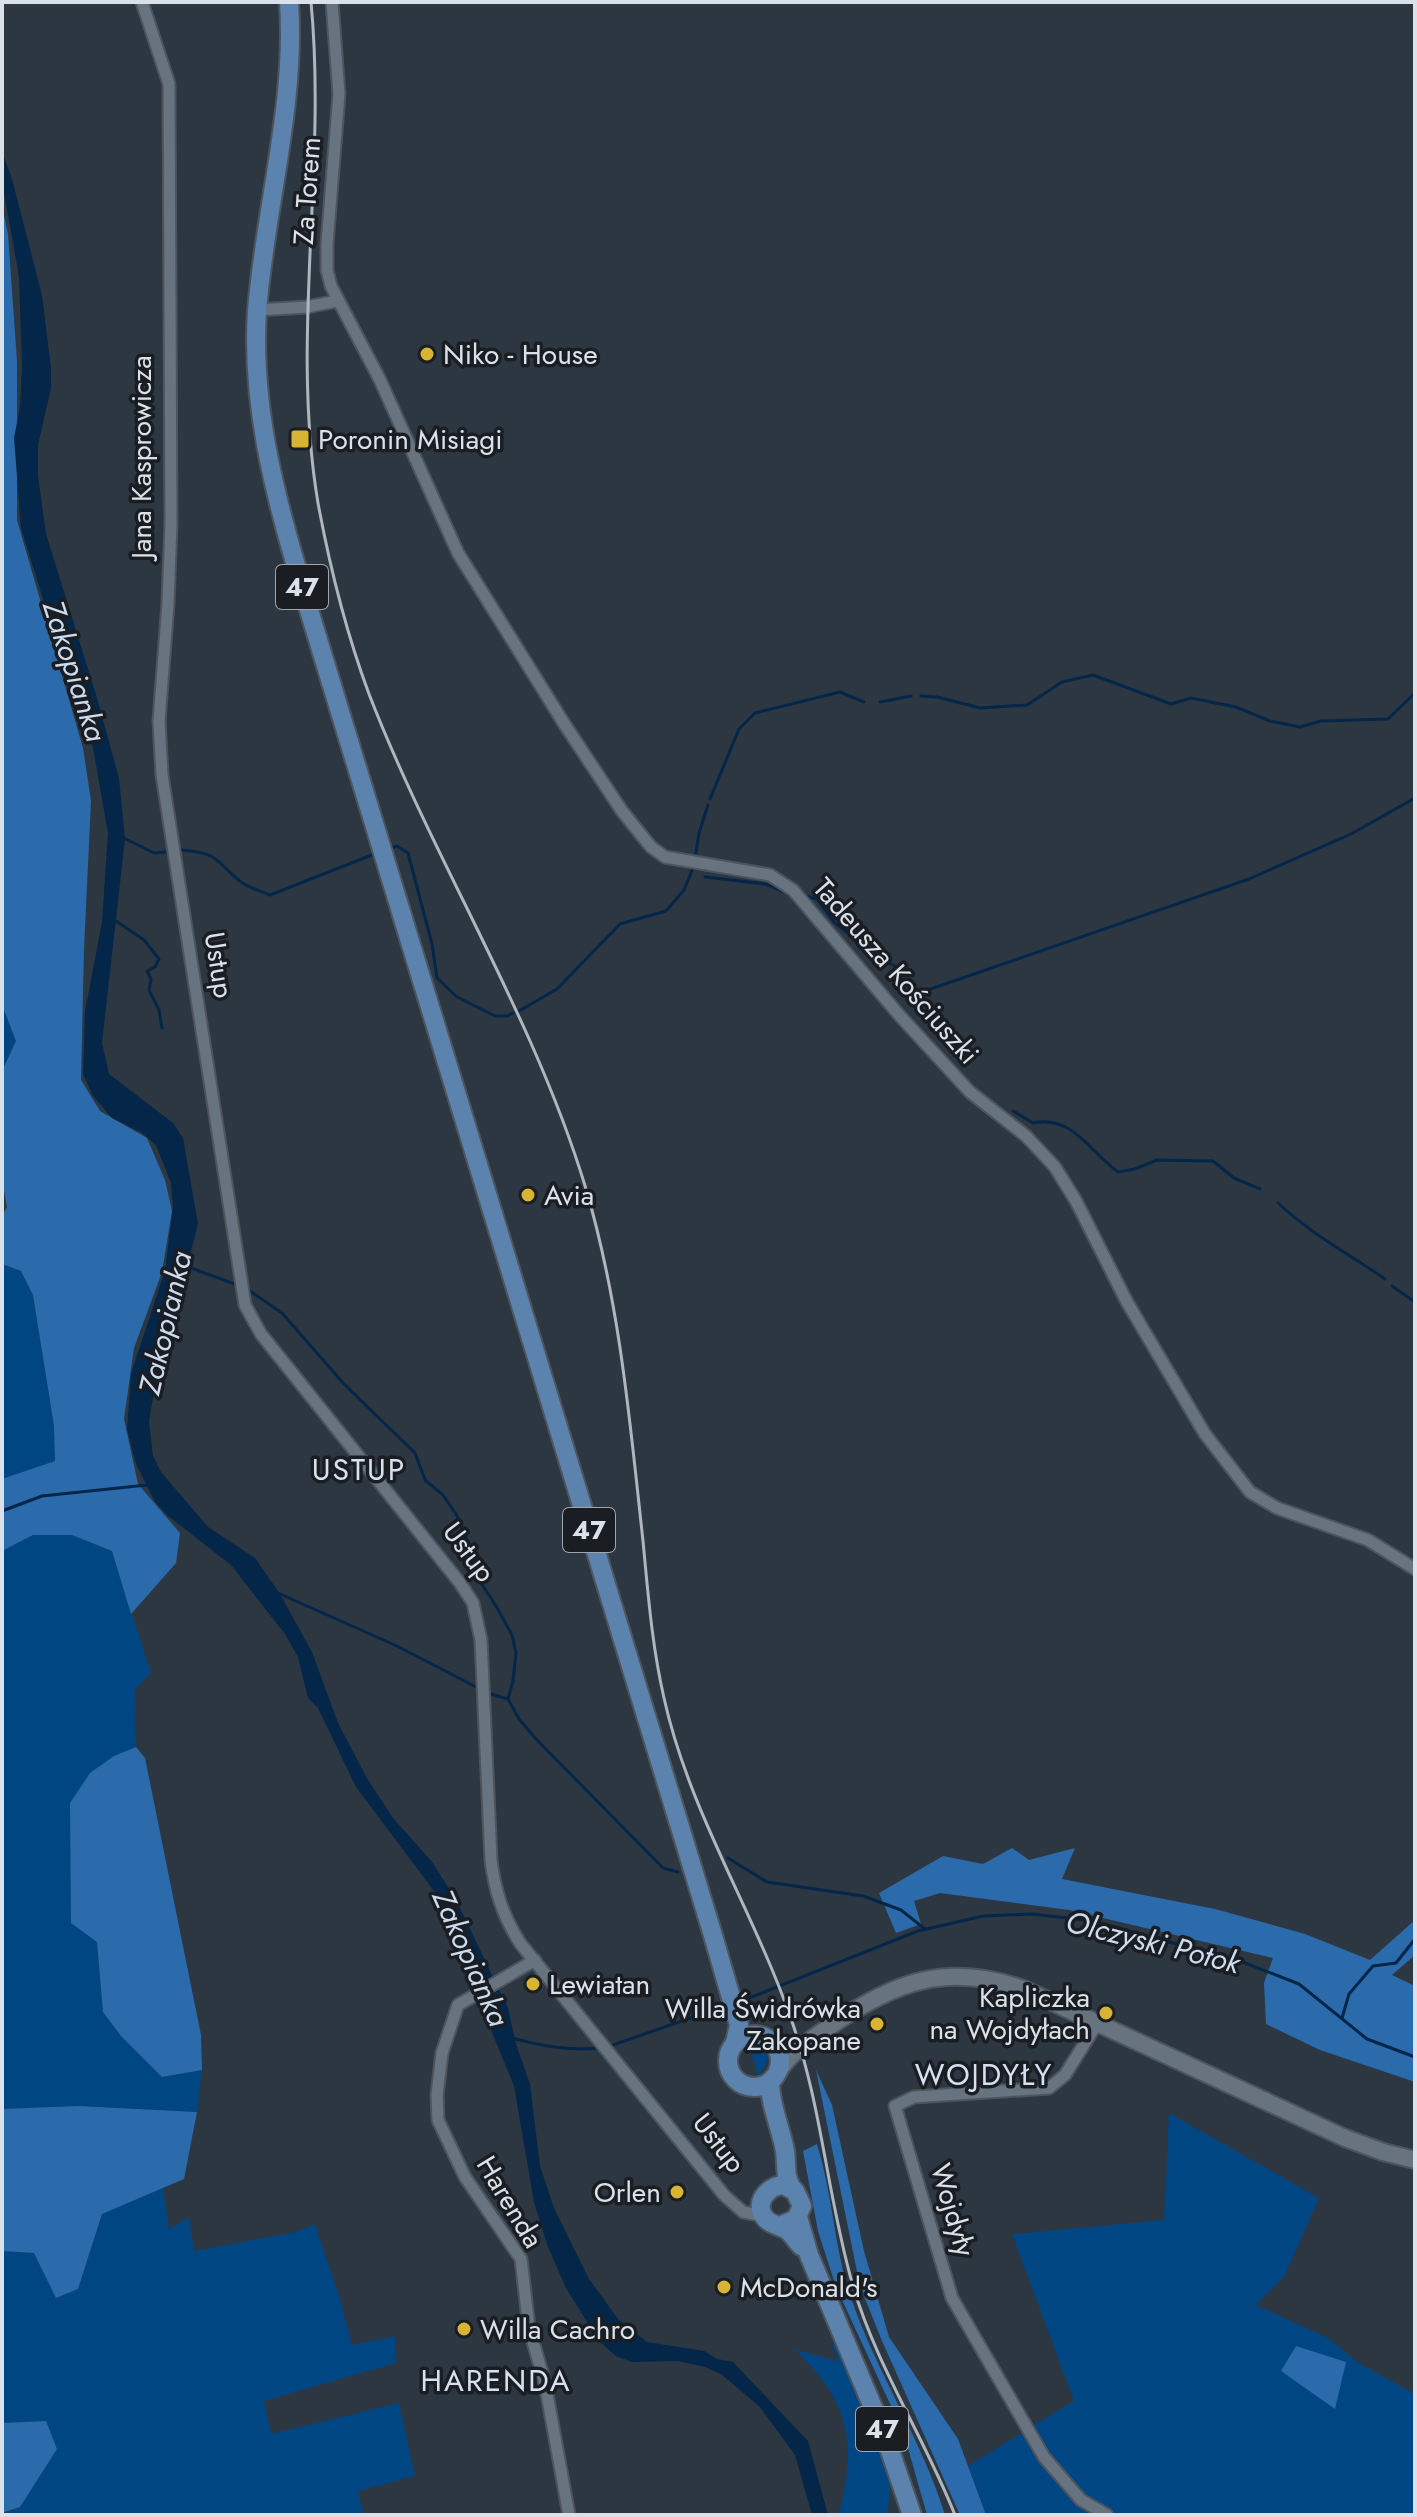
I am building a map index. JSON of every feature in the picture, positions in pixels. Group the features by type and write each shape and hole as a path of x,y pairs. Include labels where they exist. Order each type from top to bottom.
{"main road":[{"name":"47","path":"289,2 287,87 257,310 258,391 270,474 712,1932 738,2001 760,2034 777,2047 780,2060 774,2077"},
{"name":"47","path":"738,2001 739,2030 729,2056 729,2068 736,2081 750,2088"},
{"path":"735,2043 747,2035 760,2034"},
{"path":"750,2088 774,2077"},
{"name":"Ustup","path":"774,2077 770,2095 785,2150 787,2177 776,2190"},
{"name":"Ustup","path":"750,2088 763,2112 776,2155 776,2190"},
{"name":"47","path":"772,2221 761,2206 776,2190 802,2203 798,2217"},
{"path":"772,2221 791,2223 798,2217"},
{"name":"Ustup","path":"798,2217 809,2255 894,2461 912,2515"},
{"name":"Ustup","path":"772,2221 788,2231 809,2255"}],"street":[{"name":"Jana Kasprowicza","path":"142,2 169,84 171,524 159,721 162,775 182,913"},
{"name":"Za Torem","path":"332,2 339,94 327,270 337,301"},
{"path":"257,310 307,307 337,301"},
{"name":"Tadeusza Kościuszki","path":"337,301 380,380 458,553 572,735 622,811 651,847 665,857 686,863 770,875 793,890 900,1016 970,1092 1026,1136 1055,1167 1076,1201 1127,1302 1205,1434 1250,1492 1277,1508 1368,1540 1415,1569"},
{"name":"Ustup","path":"182,913 245,1305 261,1334 473,1603 481,1640 491,1860 495,1890 505,1918 535,1960 733,2205 743,2212 772,2221"},
{"name":"Harenda","path":"535,1960 465,1999 456,2008 442,2053 437,2095 438,2120 465,2177 521,2259 529,2328 545,2383 569,2515"},
{"path":"774,2077 800,2046 884,1992 946,1977 974,1977 1011,1984 1345,2138 1415,2160"},
{"name":"Wojdyły","path":"1098,2022 1071,2066 1049,2088 914,2097 895,2106 952,2298 1044,2457 1081,2500 1107,2515"},
{"path":"777,2047 800,2046"},
{"name":"Ustup","path":"733,2205 746,2204 776,2190"}],"shaded area":[{"path":"2,205 8,234 17,361 17,520 83,748 91,801 81,1080 100,1111 147,1138 165,1180 172,1211 162,1272 134,1348 124,1419 138,1484 180,1533 176,1563 131,1614 112,1551 72,1535 33,1535 2,1551 2,1479 55,1461 54,1426 33,1295 21,1271 2,1264 2,1216 7,1207 2,1180 2,1071 16,1041 2,1005"},
{"path":"2,1005 16,1041 2,1071"},
{"path":"2,1264 21,1271 33,1295 54,1426 55,1462 2,1479"},
{"path":"33,1535 72,1535 112,1551 151,1673 135,1689 136,1747 114,1756 97,1942 103,2012 121,2036 162,2077 202,2070 197,2112 78,2106 2,2109 2,1551"},
{"path":"136,1747 145,1758 201,2035 202,2070 162,2077 121,2036 103,2012 97,1942 71,1923 70,1803 90,1773 114,1756"},
{"path":"1012,1848 1029,1860 1075,1848 1062,1879 1215,1909 1305,1934 1370,1960 1415,1920 1415,1955 1392,1975 1415,1986 1415,2082 1320,2050 1266,2024 1264,1983 1273,1958 1069,1910 940,1893 914,1901 921,1924 896,1933 879,1893 943,1856 983,1864"},
{"path":"750,2040 763,2043 769,2052 759,2079 749,2045"},
{"path":"816,2070 832,2105 864,2251 889,2337 958,2439 986,2515 960,2515 860,2286"},
{"path":"78,2106 197,2112 184,2179 102,2214 78,2289 56,2298 34,2253 2,2251 2,2109"},
{"path":"1169,2113 1319,2198 1284,2277 1256,2305 1328,2338 1357,2362 1415,2394 1415,2515 986,2515 968,2466 1074,2401 1012,2234 1164,2220"},
{"path":"817,2144 852,2301 924,2460 945,2515 927,2515 904,2434 836,2287 818,2231 803,2151"},
{"path":"163,2188 169,2229 189,2217 194,2251 296,2232 315,2224 352,2345 395,2336 396,2363 264,2401 271,2434 399,2403 415,2476 358,2491 364,2515 2,2515 20,2507 46,2421 2,2423 2,2251 34,2253 57,2298 78,2289 102,2214"},
{"path":"837,2344 890,2484 888,2515 839,2515 847,2466 844,2424 838,2405 827,2387 794,2349 839,2362 832,2345"},
{"path":"1296,2346 1346,2362 1335,2409 1281,2371"},
{"path":"46,2421 57,2449 20,2507 2,2513 2,2423"}],"water":[{"name":"Zakopianka","path":"2,151 42,295 51,368 51,388 38,445 38,476 46,534 119,778 125,839 102,1043 109,1074 173,1123 183,1138 198,1224 154,1393 149,1421 153,1456 161,1472 208,1527 255,1558 280,1594 312,1652 338,1723 368,1780 393,1818 433,1863 457,1902 508,2008 530,2084 540,2166 554,2208 589,2279 618,2319 647,2342 704,2351 717,2359 733,2362 808,2441 828,2515 812,2515 795,2455 760,2407 721,2374 678,2361 632,2362 616,2356 599,2341 566,2288 548,2247 534,2202 514,2086 462,1950 437,1895 356,1787 318,1708 308,1698 298,1657 285,1634 231,1565 155,1502 136,1464 127,1429 131,1374 165,1270 173,1207 171,1183 156,1145 142,1133 112,1118 93,1096 83,1074 85,1011 102,922 108,833 93,748 77,709 21,528 14,438 20,407 22,368 19,277 2,181"}],"waterway":[{"path":"921,696 980,708 1027,705 1062,682 1093,675 1171,704 1191,698 1236,707 1270,721 1300,727 1321,721 1388,719 1415,693"},
{"path":"710,799 739,729 755,713 840,692 864,702"},
{"path":"880,702 911,696"},
{"path":"806,896 817,899 859,947 895,966 896,985 909,994 919,993 1249,879 1351,834 1415,798"},
{"path":"695,859 708,805"},
{"path":"124,838 154,853 165,852"},
{"path":"388,849 397,846 408,853 432,944 437,978 457,997 495,1016 513,1013"},
{"path":"182,850 211,856 244,884 270,895 377,853"},
{"path":"519,1011 557,989 620,924 666,911 684,890 694,866"},
{"path":"705,877 765,884 785,892"},
{"path":"113,919 144,940 159,959 155,967 147,971 151,979 149,990 159,1010 162,1028"},
{"path":"939,1035 942,1041"},
{"path":"1013,1111 1033,1123 1047,1122 1070,1129 1118,1172 1157,1160 1213,1161 1234,1178 1260,1189"},
{"path":"1278,1203 1317,1234 1385,1279"},
{"name":"Zakopianka","path":"183,1265 240,1286"},
{"path":"1392,1286 1415,1302"},
{"path":"247,1289 282,1313 344,1384 415,1453 425,1480 443,1495 456,1514 466,1537 468,1559 474,1572 512,1635 516,1653 508,1699"},
{"path":"2,1511 42,1496 147,1485"},
{"path":"278,1593 397,1646 480,1689"},
{"path":"487,1693 508,1699 519,1719 536,1739 663,1868 678,1872"},
{"path":"728,1858 767,1882 863,1896 901,1910 925,1929"},
{"name":"Olczyski Potok","path":"739,2002 918,1931 983,1916 1032,1914 1093,1921 1245,1963 1299,1984 1367,2039 1415,2057"},
{"path":"1342,2018 1349,1994 1373,1966 1396,1963 1415,1939"},
{"name":"Olczyski Potok","path":"610,2046 728,2005"},
{"name":"Olczyski Potok","path":"512,2038 555,2047 599,2048"}],"railway":[{"path":"311,2 315,127 307,378 310,441 318,503 339,600 369,694 423,818 539,1062 586,1189 616,1320 653,1639 675,1740 705,1820 775,1976 801,2049 844,2252 863,2316 955,2515"}],"place":[{"name":"Niko - House","path":"427,354"},
{"name":"Poronin Misiagi","path":"300,439"},
{"name":"Avia","path":"528,1195"},
{"name":"Lewiatan","path":"533,1984"},
{"name":"Kapliczka na Wojdyłach","path":"1106,2013"},
{"name":"Willa Świdrówka Zakopane","path":"877,2024"},
{"name":"Orlen","path":"677,2192"},
{"name":"McDonald's","path":"724,2287"},
{"name":"Willa Cachro","path":"464,2329"}],"district":[{"name":"USTUP","path":"359,1469"},
{"name":"WOJDYŁY","path":"984,2074"},
{"name":"HARENDA","path":"496,2380"}]}
